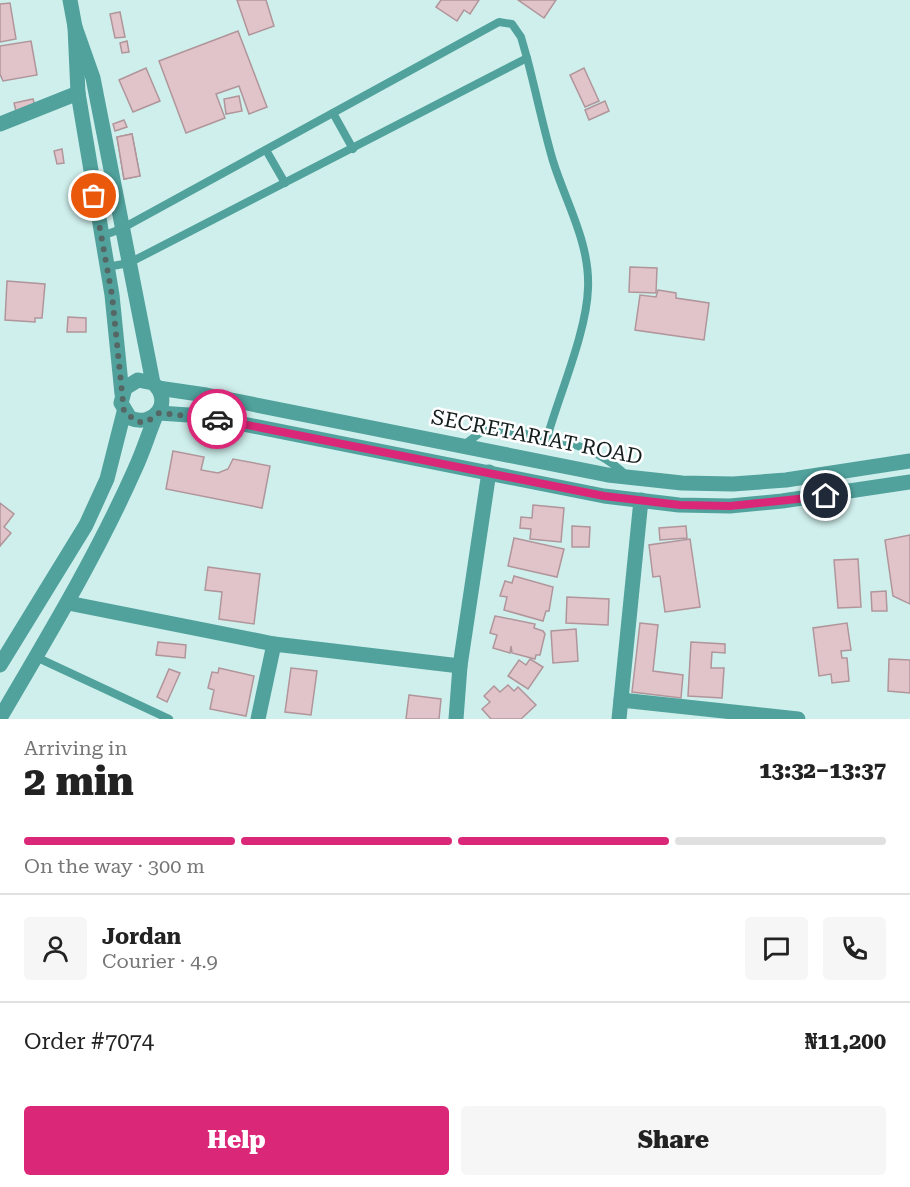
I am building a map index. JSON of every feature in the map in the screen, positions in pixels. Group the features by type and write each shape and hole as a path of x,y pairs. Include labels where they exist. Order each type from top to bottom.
{"street":[{"path":"0,665 86,525 107,479 124,412 107,267 78,93 75,27 70,0"},
{"path":"0,718 68,603 136,467 157,416 162,396 155,386 121,229 93,78 75,27"},
{"path":"0,124 78,93"},
{"path":"122,394 126,388 138,380 155,386"},
{"name":"SECRETARIAT ROAD","path":"155,386 628,477 682,483 733,484 851,472 910,461"},
{"path":"124,412 138,422 157,416 203,416 604,496 641,500 730,506 837,495 910,482"},
{"path":"456,719 460,666 489,472"},
{"path":"619,719 641,500"},
{"path":"68,603 274,644 460,666"},
{"path":"258,719 274,644"},
{"path":"621,700 798,719"}],"lane":[{"path":"102,236 121,229 500,22 512,24 521,37 554,162 577,222 588,288 583,320 547,438"},
{"path":"107,267 129,263 527,58"},
{"path":"333,113 353,149"},
{"path":"266,150 285,183"},
{"path":"464,445 481,432 492,430 547,438 594,451 614,463 628,477"},
{"path":"36,657 169,719"}],"building":[{"path":"237,0 266,0 274,26 249,35"},
{"path":"441,0 479,0 470,14 464,10 457,21 436,7"},
{"path":"518,0 556,0 544,18"},
{"path":"10,3 16,39 0,42 0,4"},
{"path":"120,12 125,37 115,38 110,14"},
{"path":"238,31 267,107 249,114 239,86 216,94 225,118 186,133 159,61"},
{"path":"31,41 37,75 3,81 0,74 0,46"},
{"path":"127,41 129,52 122,53 120,43"},
{"path":"146,68 160,101 133,112 119,80"},
{"path":"584,68 599,101 585,107 570,75"},
{"path":"239,96 242,111 226,114 224,99"},
{"path":"33,99 35,106 16,111 14,103"},
{"path":"605,101 609,111 589,120 585,110"},
{"path":"124,120 127,127 115,131 113,124"},
{"path":"132,134 140,176 124,179 117,137"},
{"path":"132,134 140,176 124,179 117,137"},
{"path":"62,149 64,163 57,164 54,151"},
{"path":"630,267 657,268 656,293 629,292"},
{"path":"7,281 45,284 42,318 35,318 35,322 5,320"},
{"path":"658,290 676,293 676,298 709,303 704,340 635,330 640,295 656,297"},
{"path":"68,317 86,318 86,332 67,332"},
{"path":"173,451 204,457 201,470 218,473 228,469 233,459 270,466 262,508 166,489"},
{"path":"0,503 14,514 4,527 11,533 0,546"},
{"path":"533,505 564,508 561,542 530,539 531,529 520,528 521,517 532,518"},
{"path":"572,526 590,527 589,547 572,547"},
{"path":"686,526 687,538 660,540 659,528"},
{"path":"910,535 910,604 893,596 885,540"},
{"path":"514,538 564,549 557,577 508,566"},
{"path":"690,539 700,607 665,612 660,576 653,577 649,545"},
{"path":"858,559 861,607 838,608 834,560"},
{"path":"208,567 260,574 254,624 219,619 222,592 205,590"},
{"path":"514,576 553,587 549,611 546,611 543,621 504,610 507,597 500,596 505,581 512,583"},
{"path":"886,591 887,611 872,611 871,592"},
{"path":"567,597 609,599 608,625 566,623"},
{"path":"495,616 535,624 534,628 545,634 540,655 536,655 535,659 512,653 511,646 510,653 493,648 497,635 490,633"},
{"path":"640,623 658,625 653,671 683,675 681,698 632,692"},
{"path":"847,623 851,650 841,651 842,658 847,658 849,681 832,683 831,674 819,676 813,628"},
{"path":"576,629 578,661 553,663 551,631"},
{"path":"158,642 186,645 185,658 156,655"},
{"path":"691,642 725,644 725,653 712,652 711,668 724,668 722,698 688,696"},
{"path":"530,659 543,667 528,689 508,676 519,660 526,665"},
{"path":"889,659 910,660 910,693 888,691"},
{"path":"219,668 254,676 246,716 210,709 214,690 208,688 212,672 218,673"},
{"path":"291,668 317,671 311,715 285,712"},
{"path":"169,669 180,673 167,702 157,697"},
{"path":"508,685 514,691 518,687 536,705 521,719 491,719 482,709 490,702 484,696 494,686 500,692"},
{"path":"409,695 441,699 439,719 406,719"}],"way so far":[{"path":"94,196 112,295 121,403 124,412 138,422 147,422 159,413 217,419"}],"route":[{"path":"217,419 604,496 680,505 730,506 826,496"}]}
